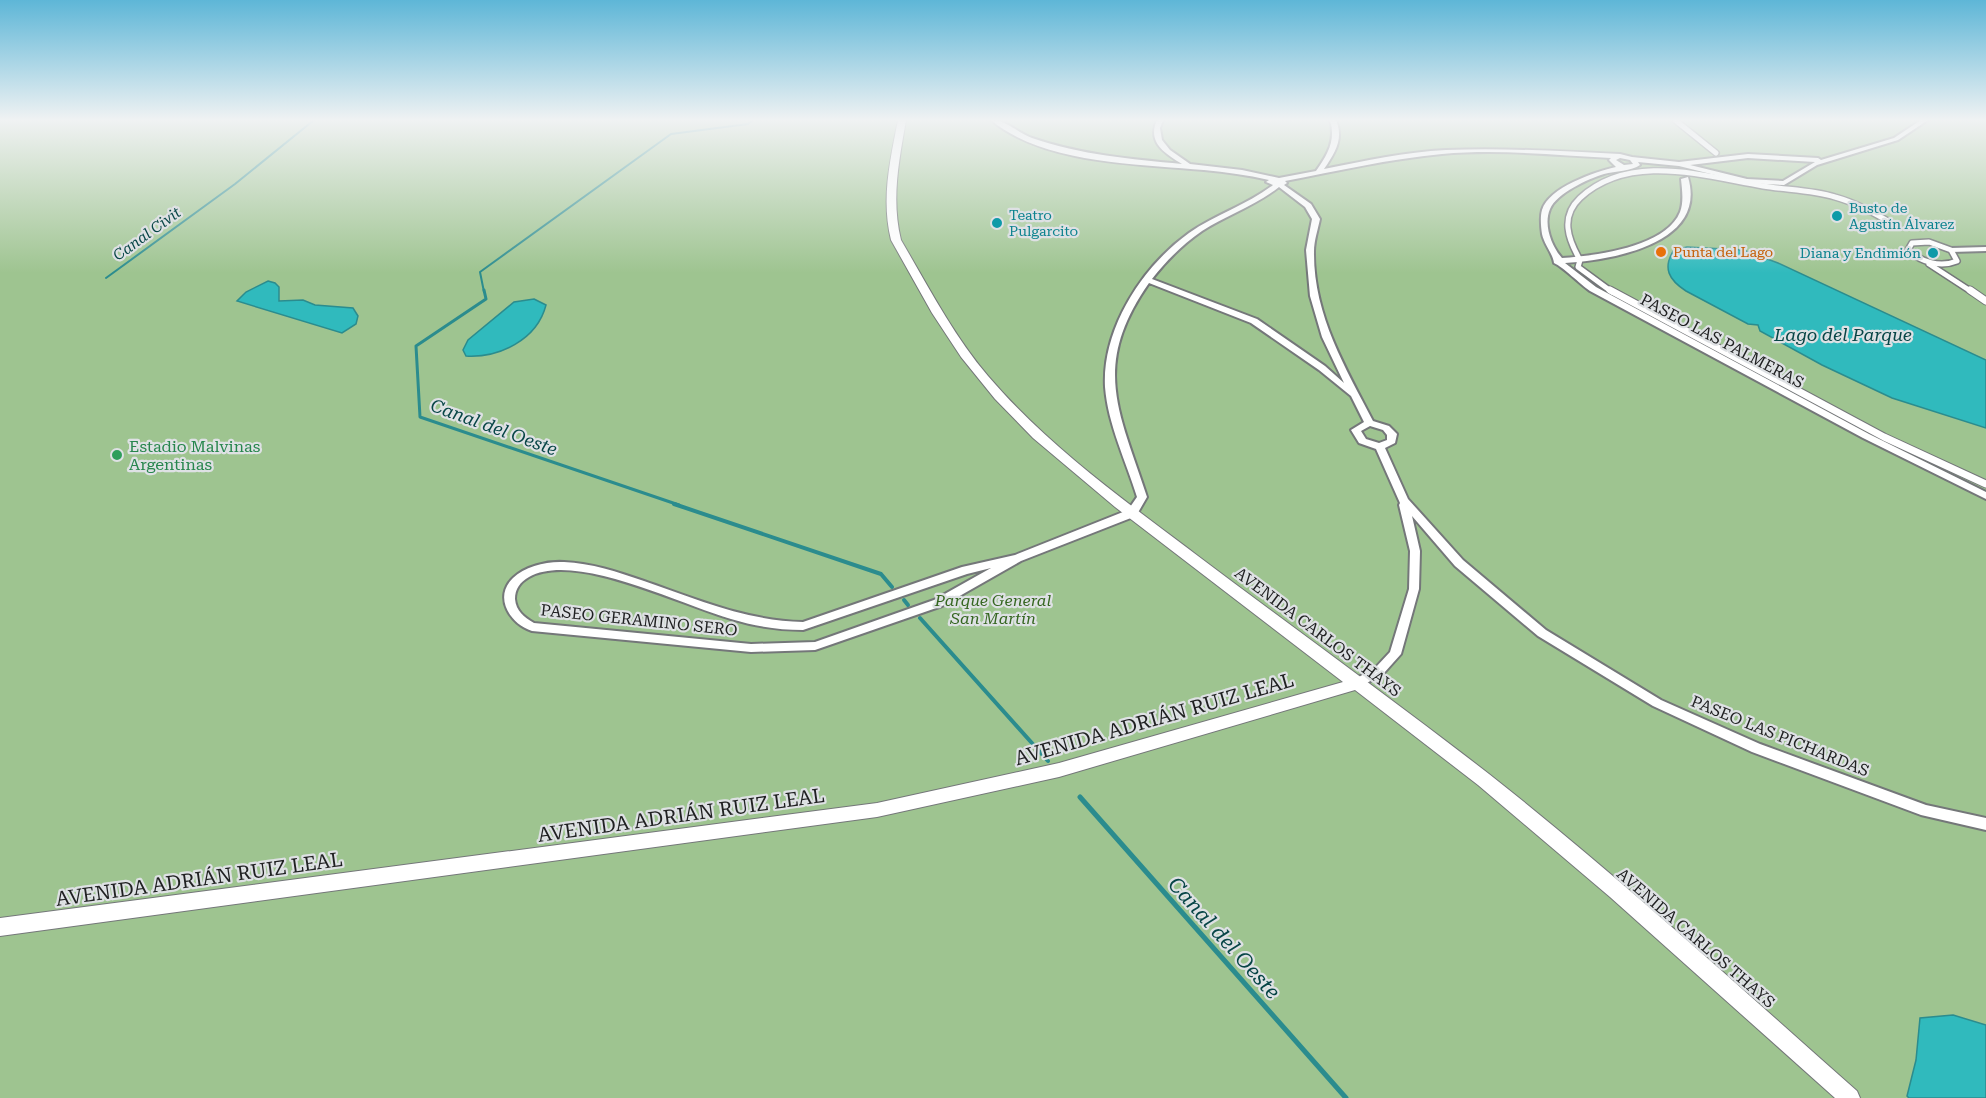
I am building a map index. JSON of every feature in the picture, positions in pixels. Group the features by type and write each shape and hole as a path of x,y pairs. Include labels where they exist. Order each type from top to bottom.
{"street":[{"name":"AVENIDA CARLOS THAYS","path":"892,171 892,226 896,240 944,322 983,377 1025,422 1076,470 1493,788 1616,891 1850,1098"},
{"path":"1228,171 1262,176 1278,183 1308,206 1316,219 1310,250 1314,296 1326,337 1369,423"},
{"path":"1132,513 1142,497 1120,433 1110,387 1112,345 1146,279 1190,236 1278,183 1323,171"},
{"path":"1710,171 1760,183 1784,183 1791,181 1802,171"},
{"name":"PASEO LAS PALMERAS","path":"1601,172 1566,189 1546,209 1544,219 1546,239 1557,261 1569,273 1593,289 1866,436 1986,496"},
{"path":"1897,226 1840,198 1707,174 1639,172 1612,178 1582,195 1569,211 1565,223 1570,243 1580,260 1578,267 1588,277 1884,437 1986,484"},
{"path":"1557,261 1580,260 1630,249 1670,229 1684,214 1685,179"},
{"path":"1986,249 1951,250 1929,242 1909,244 1908,250 1986,301"},
{"path":"1951,250 1958,258 1954,263 1952,280"},
{"path":"1923,260 1937,264 1954,263"},
{"path":"1146,279 1254,321 1322,368 1353,395"},
{"path":"1369,423 1380,425 1392,434 1389,444 1380,447 1367,444 1358,438 1356,430 1369,423"},
{"name":"PASEO LAS PICHARDAS","path":"1380,447 1404,501 1458,563 1542,633 1657,703 1756,748 1926,810 1986,824"},
{"path":"1356,684 1380,670 1395,654 1414,589 1415,551 1404,501"},
{"name":"PASEO GERAMINO SERO","path":"1017,558 938,603 815,646 751,648 532,627 518,618 509,600 509,593 516,580 546,567 568,566 753,621 780,626 803,626 966,570 1017,558 1132,513"},
{"name":"AVENIDA ADRIÁN RUIZ LEAL","path":"0,927 877,810 1059,770 1356,684"}],"green space":[{"name":"Parque General San Martín","path":"0,171 1986,171 1986,1098 0,1098"}],"water":[{"name":"Lago del Parque","path":"1687,247 1743,250 1778,263 1986,360 1986,428 1892,398 1822,365 1760,331 1758,325 1748,324 1686,291 1672,278 1668,262 1674,250"},
{"path":"268,281 279,287 279,301 303,300 315,305 353,308 358,316 356,324 342,333 237,301 246,292"},
{"path":"534,299 546,305 534,328 525,337 491,354 466,356 463,350 468,340 514,302"},
{"path":"1953,1015 1986,1025 1986,1098 1909,1098 1907,1096 1916,1060 1920,1018"}],"waterway":[{"name":"Canal Civit","path":"106,278 251,171"},
{"name":"Canal del Oeste","path":"484,292 480,272 619,171"},
{"name":"Canal del Oeste","path":"484,290 486,299 416,346 420,417 679,505"},
{"name":"Canal del Oeste","path":"674,504 881,574 892,587"},
{"path":"904,600 908,605"},
{"name":"Canal del Oeste","path":"920,618 1048,761"},
{"name":"Canal del Oeste","path":"1080,797 1346,1098"}],"place":[{"name":"Busto de Agustín Álvarez","path":"1837,216"},
{"name":"Teatro Pulgarcito","path":"997,223"},
{"name":"Punta del Lago","path":"1661,252"},
{"name":"Diana y Endimión","path":"1933,253"},
{"name":"Estadio Malvinas Argentinas","path":"117,455"}]}
